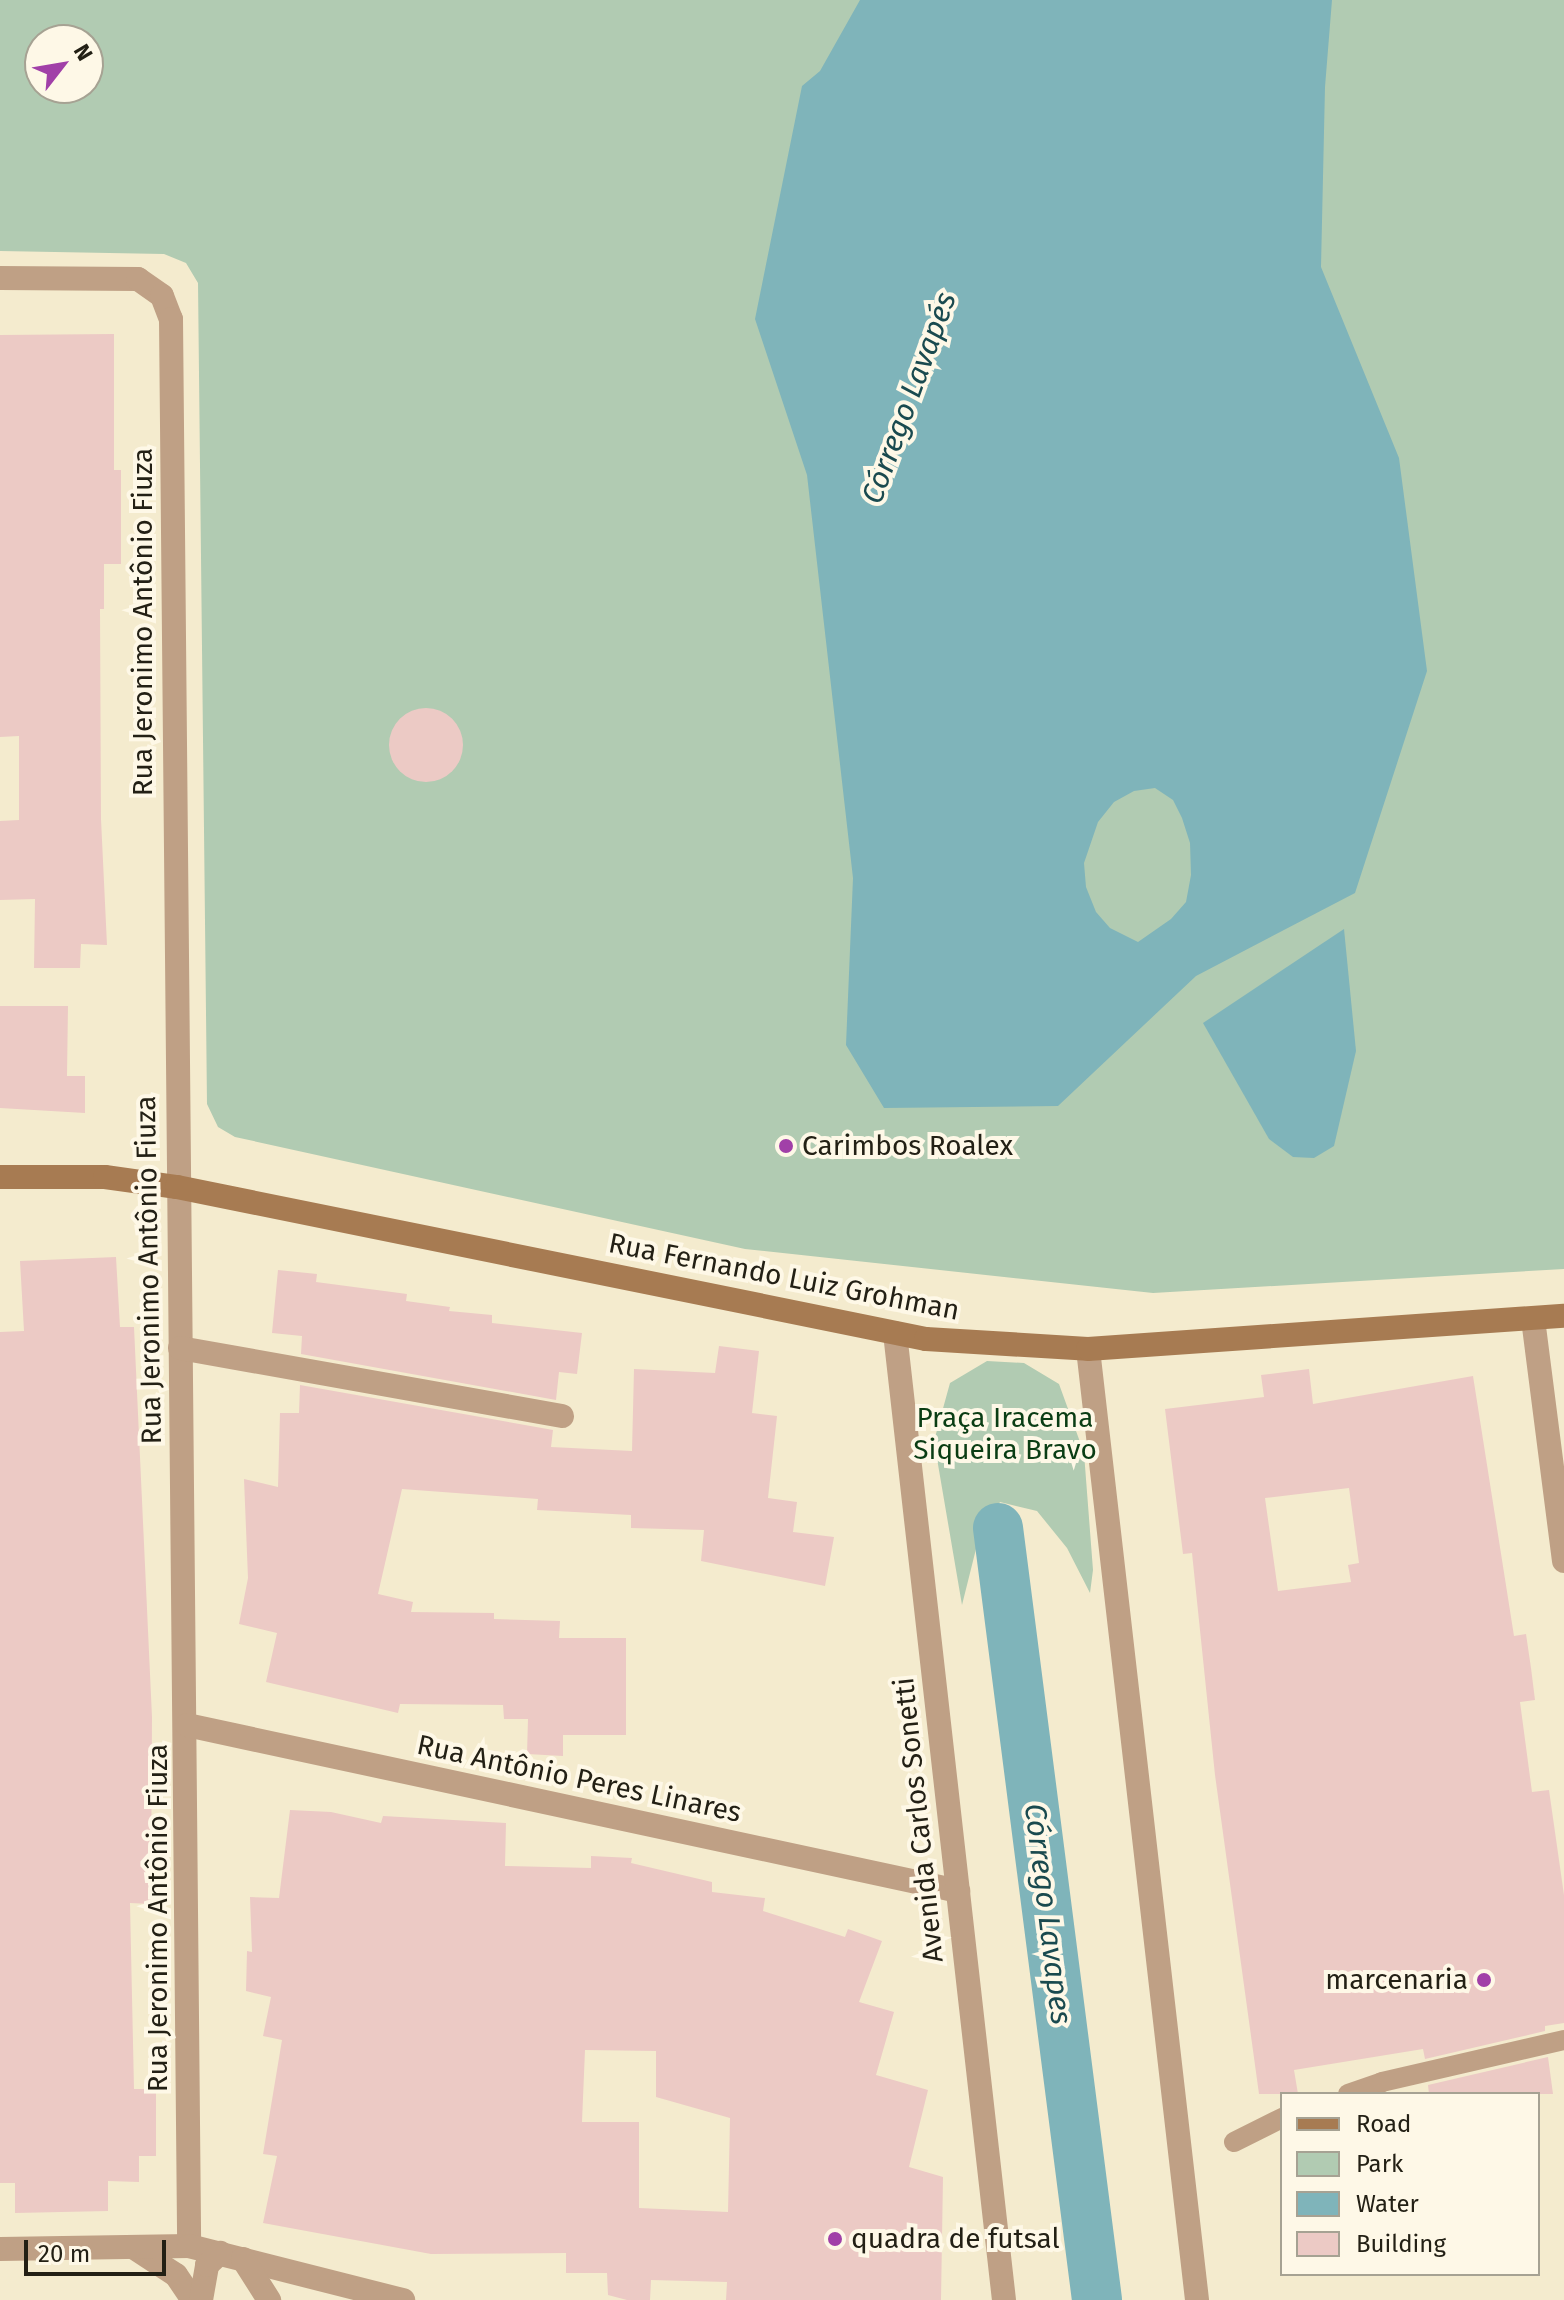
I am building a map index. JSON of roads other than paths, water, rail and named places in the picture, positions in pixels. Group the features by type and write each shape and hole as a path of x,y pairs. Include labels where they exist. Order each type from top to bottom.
{"main road":[{"name":"Rua Fernando Luiz Grohman","path":"0,1177 105,1177 177,1187 926,1339 1088,1349 1564,1316"}],"street":[{"name":"Rua Jeronimo Antônio Fiuza","path":"0,278 138,279 162,296 171,319 177,1187 187,1725 189,2246"},
{"path":"1533,1319 1564,1561"},
{"name":"Avenida Carlos Sonetti","path":"895,1333 1004,2300"},
{"path":"180,1348 562,1416"},
{"path":"1088,1349 1197,2300"},
{"name":"Rua Antônio Peres Linares","path":"187,1725 958,1891"},
{"path":"131,2246 176,2275 193,2300"},
{"path":"0,2249 189,2246 403,2300"},
{"path":"201,2300 207,2265 231,2256"},
{"path":"231,2256 269,2300"}],"lane":[{"path":"1354,2092 1382,2082 1564,2040"},
{"path":"1234,2142 1280,2119"}],"water":[{"name":"Córrego Lavapés","path":"860,0 1332,0 1325,87 1321,267 1399,458 1427,671 1355,893 1196,976 1058,1106 884,1108 846,1045 853,878 807,475 755,319 802,86 820,71","holes":["1155,788 1173,800 1190,843 1191,875 1186,902 1171,919 1138,942 1110,928 1096,912 1086,887 1084,863 1098,822 1114,802 1134,791"]},
{"path":"1344,929 1356,1051 1334,1146 1314,1158 1293,1157 1269,1139 1203,1023"}],"waterway":[{"name":"Córrego Lavapes","path":"998,1528 1097,2300"}],"place":[{"name":"Carimbos Roalex","path":"786,1146"},
{"name":"marcenaria","path":"1484,1980"},
{"name":"quadra de futsal","path":"835,2239"}],"park label":[{"name":"Praça Iracema Siqueira Bravo","path":"1005,1434"}]}
